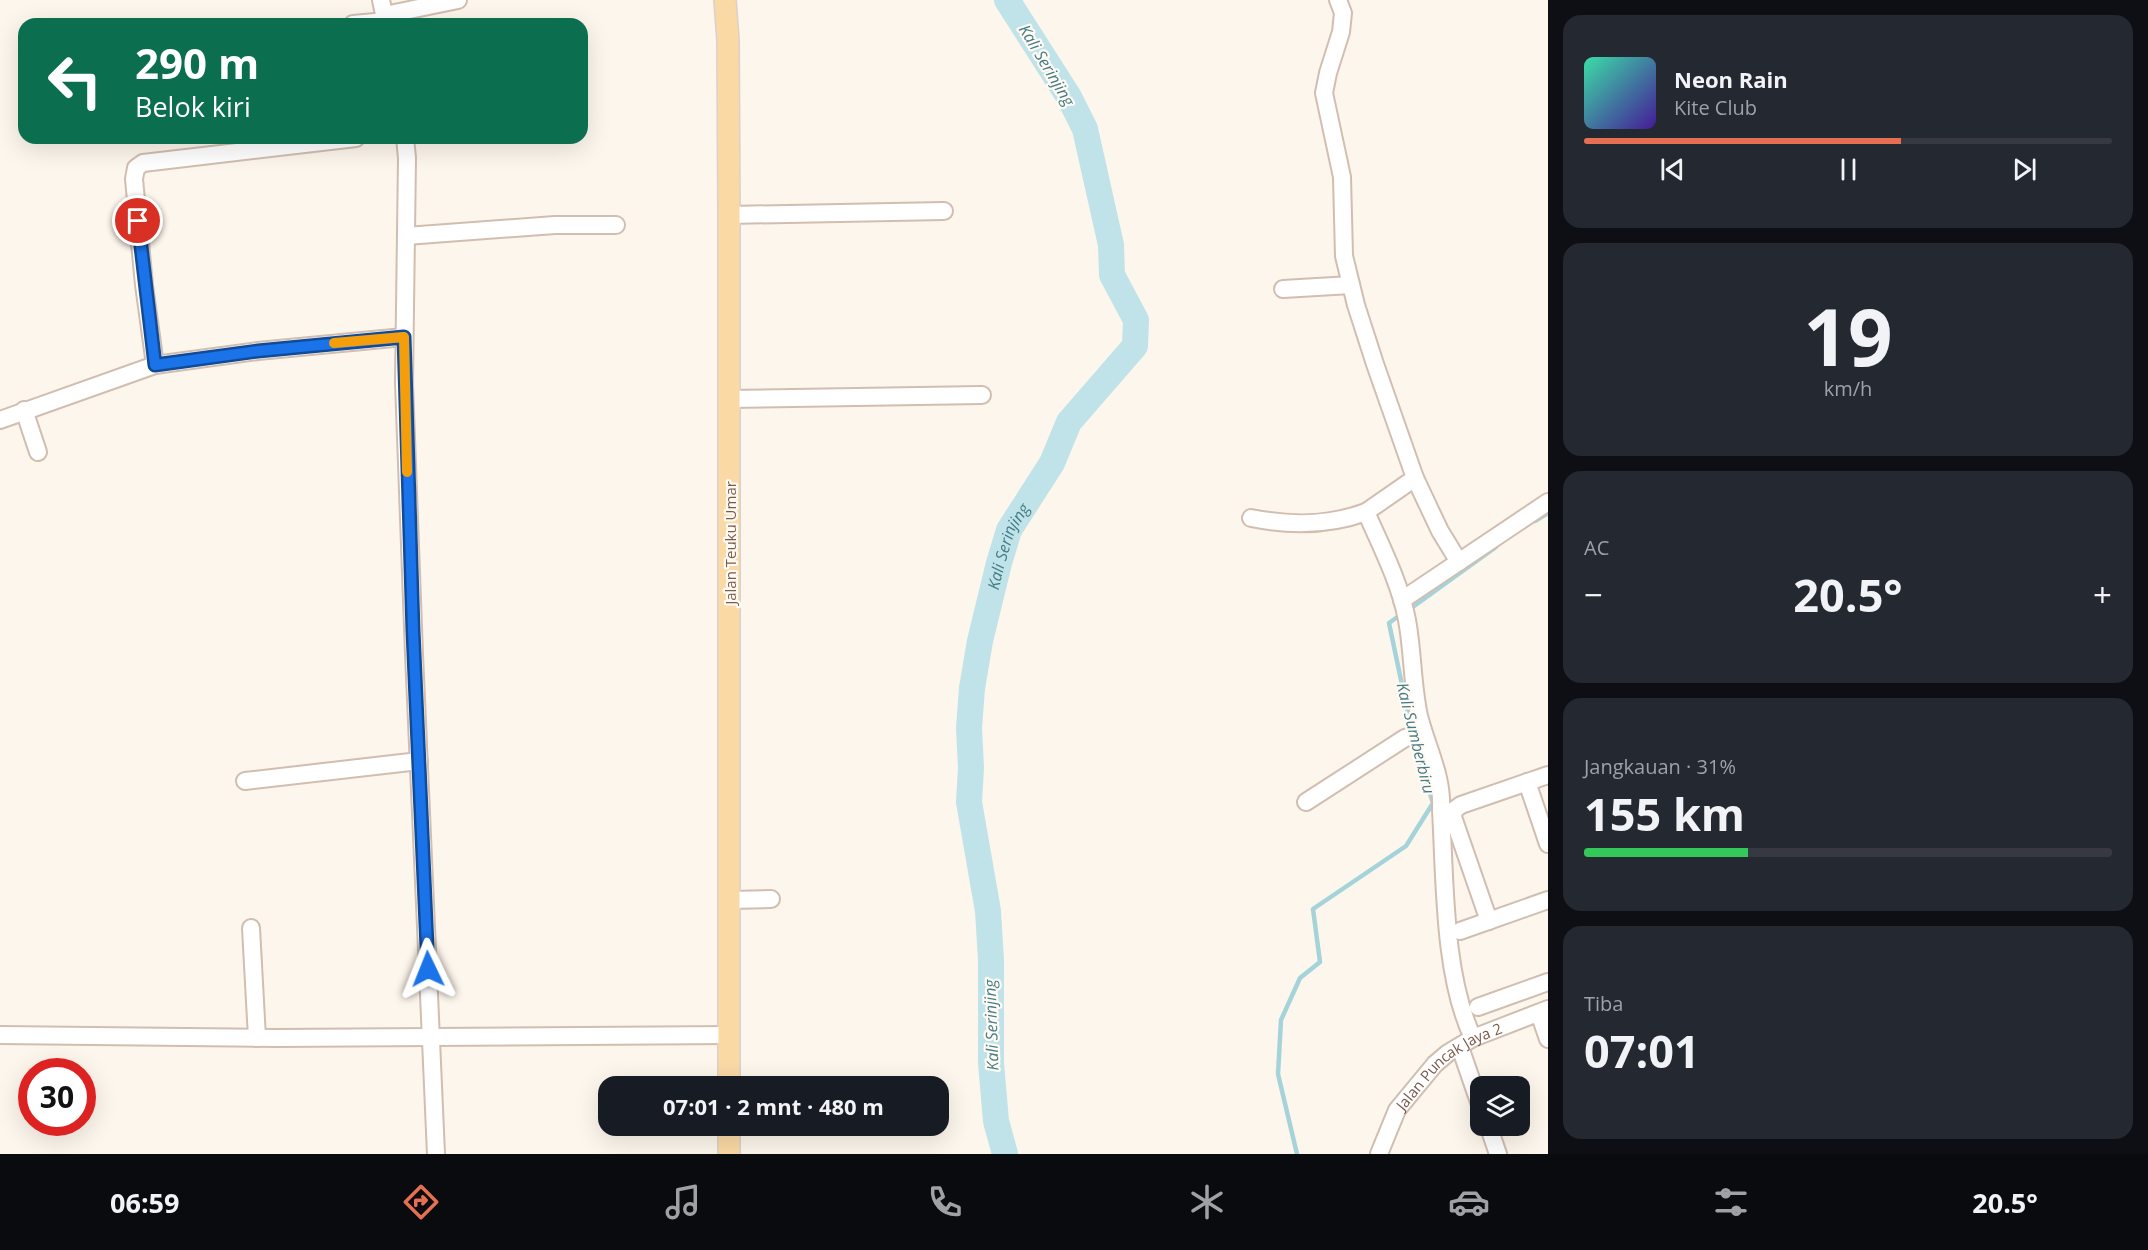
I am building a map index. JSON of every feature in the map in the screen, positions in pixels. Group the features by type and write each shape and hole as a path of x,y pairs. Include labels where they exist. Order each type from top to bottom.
{"main road":[{"name":"Jalan Teuku Umar","path":"725,0 728,40 729,215 729,1076"},
{"path":"729,1136 729,1154"}],"street":[{"path":"385,15 458,0"},
{"path":"1338,0 1343,13 1341,32 1324,93 1342,177 1344,246 1351,285 1375,364 1415,478 1440,531 1459,562"},
{"path":"155,365 144,285 134,179 134,173 139,165 305,144"},
{"path":"406,144 404,337 409,543 436,1154"},
{"path":"729,215 944,211"},
{"path":"406,236 555,225 616,225"},
{"path":"1283,289 1351,285"},
{"path":"0,420 155,365 258,351 404,337"},
{"path":"729,399 982,395"},
{"path":"24,410 38,452"},
{"path":"1251,518 1275,523 1323,524 1366,512 1415,478"},
{"path":"1404,609 1459,562 1548,502"},
{"path":"1366,512 1404,609 1414,691 1415,735 1434,761 1442,793 1448,936 1475,1076"},
{"path":"1306,802 1415,735"},
{"path":"245,781 419,761"},
{"path":"1489,921 1453,817 1454,810 1461,805 1548,775"},
{"path":"1527,782 1548,844"},
{"path":"730,900 771,899"},
{"path":"1460,931 1548,900"},
{"path":"251,928 257,1038"},
{"path":"1478,1007 1548,981"},
{"path":"1544,1011 1548,1039"},
{"name":"Jalan Puncak Jaya 2","path":"1379,1154 1397,1110 1435,1064 1468,1035 1544,1011"},
{"path":"0,1035 257,1038 729,1035"},
{"path":"1492,1136 1498,1154"}],"waterway":[{"name":"Kali Serinjing","path":"1005,1154 996,1121 991,1063 991,960 988,911 969,802 971,768 969,728 972,688 980,641 1009,530 1052,463 1069,422 1135,346 1136,320 1112,275 1111,245 1085,129 1069,97 1007,0"},
{"name":"Kali Sumberbiru","path":"1535,521 1548,513"},
{"name":"Kali Sumberbiru","path":"1410,609 1496,547"},
{"name":"Kali Sumberbiru","path":"1297,1154 1278,1074 1281,1020 1300,978 1320,962 1313,909 1406,846 1433,803 1414,742 1389,623 1403,613"}],"slow traffic":[{"path":"334,343 404,337 407,472"}],"route":[{"path":"138,221 155,365 258,351 404,337 407,475 428,969"}]}
